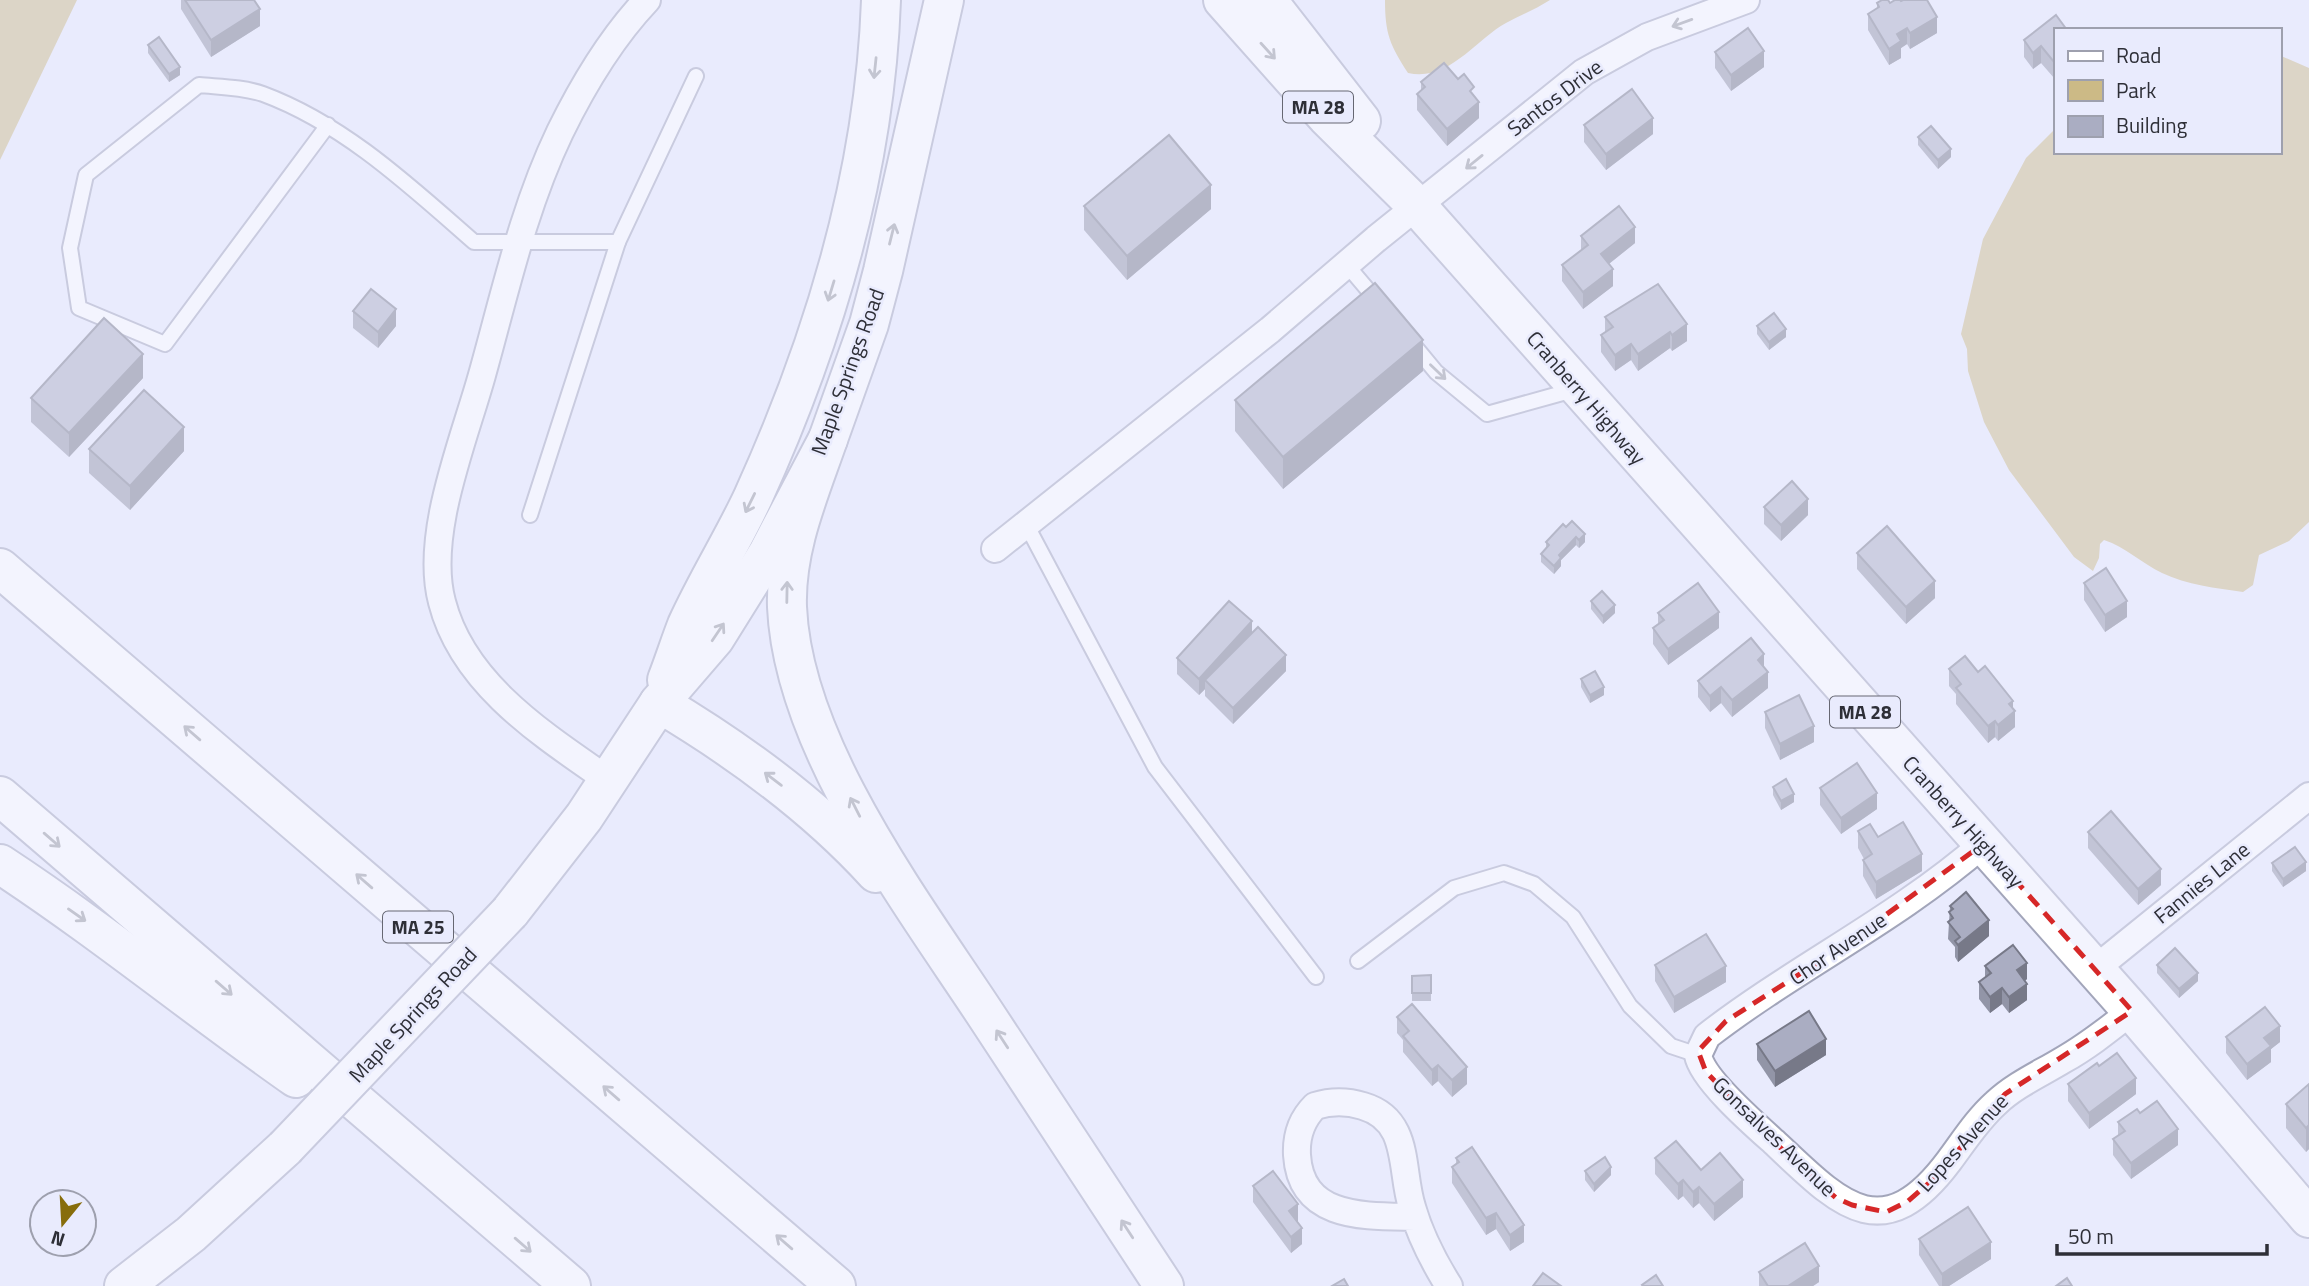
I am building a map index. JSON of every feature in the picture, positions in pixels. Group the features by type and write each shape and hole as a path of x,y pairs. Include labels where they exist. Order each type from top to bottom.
{"main road":[{"name":"Maple Springs Road","path":"659,703 687,626 773,451 817,336 857,198 867,141 881,0"},
{"name":"Maple Springs Road","path":"124,1286 191,1234 285,1148 510,912 559,851 659,703 715,638 768,553 828,439 869,324 944,0"},
{"name":"Cranberry Highway","path":"1223,0 1327,117 1418,207 2132,1010 2309,1218"},
{"name":"Cranberry Highway","path":"1267,0 1347,101 1418,207"},
{"path":"828,439 792,546 788,584 790,634 806,700 832,761 867,831 927,929 1164,1286"},
{"name":"MA 25","path":"0,568 836,1286"},
{"path":"659,703 706,731 813,812 851,846 927,929"},
{"path":"0,796 571,1286"},
{"path":"0,864 98,930 212,1019 476,1204"}],"street":[{"path":"608,780 531,723 477,673 456,640 439,588 439,545 444,515 519,240 546,163 569,114 624,29 648,0"},
{"name":"Santos Drive","path":"1418,207 1584,72 1647,37 1746,0"},
{"path":"995,549 1270,330 1346,264 1418,207"},
{"name":"Fannies Lane","path":"2095,969 2309,796"},
{"name":"Chor Avenue","path":"1698,1055 1702,1041 1718,1027 1839,949 1953,870 1983,844"},
{"name":"Lopes Avenue","path":"1860,1207 1886,1212 1918,1194 1937,1176 1973,1128 1999,1100 2097,1039 2132,1010"},
{"name":"Gonsalves Avenue","path":"1698,1055 1706,1072 1795,1162 1836,1198 1860,1207"},
{"path":"1415,1217 1357,1216 1324,1203 1309,1192 1300,1176 1297,1148 1301,1128 1315,1106 1346,1103 1374,1110 1385,1116 1403,1151 1415,1217 1449,1286"}],"lane":[{"path":"530,515 618,242 696,76"},
{"path":"328,125 166,344 79,308 69,248 86,175 199,85 263,94 328,125 398,176 474,242 618,242"},
{"path":"1346,264 1387,313"},
{"path":"1404,333 1436,372 1487,414 1578,388"},
{"path":"1026,524 1155,767 1316,977"},
{"path":"1359,961 1454,888 1504,873 1534,884 1573,917 1630,1006 1671,1046 1698,1055"}],"highlighted area":[{"path":"1983,844 2132,1011 2005,1094 1937,1176 1907,1202 1886,1212 1852,1205 1836,1198 1774,1142 1706,1072 1698,1051 1726,1021 1839,949"}],"green space":[{"path":"0,0 77,0 0,160"},
{"path":"1385,0 1550,0 1495,30 1449,66 1423,74 1408,73 1397,55 1386,22"},
{"path":"2281,56 2309,68 2309,522 2289,541 2259,555 2253,585 2243,592 2202,586 2172,577 2104,540 2100,544 2099,558 2093,571 2074,557 2009,470 1984,422 1968,371 1967,349 1961,334 1983,239 2026,158 2054,130 2054,154 2281,154"}],"building":[{"path":"185,0 254,0 260,9 211,40"},
{"path":"1888,0 1890,3 1895,0 1927,0 1937,17 1910,33 1907,28 1897,34 1901,41 1889,49 1868,14 1879,7 1877,3"},
{"path":"2056,15 2066,28 2054,28 2054,62 2041,46 2033,53 2024,40"},
{"path":"1748,28 1764,51 1731,75 1715,52"},
{"path":"159,37 180,67 169,74 148,45"},
{"path":"1444,63 1458,79 1464,74 1474,87 1470,91 1479,102 1447,129 1417,94 1425,87 1421,82"},
{"path":"1632,89 1653,118 1606,154 1584,125"},
{"path":"1931,126 1951,149 1938,160 1918,137"},
{"path":"1169,135 1211,185 1127,256 1084,206"},
{"path":"1619,206 1635,227 1601,254 1613,269 1583,292 1562,265 1588,245 1581,236"},
{"path":"1375,283 1423,340 1283,457 1235,400"},
{"path":"1658,284 1687,324 1638,354 1631,344 1615,355 1601,335 1613,327 1605,317"},
{"path":"371,289 396,309 378,332 353,311"},
{"path":"1774,313 1786,329 1769,342 1757,326"},
{"path":"104,318 143,354 69,433 31,398"},
{"path":"144,390 184,427 130,486 89,449"},
{"path":"1792,481 1808,499 1781,525 1764,507"},
{"path":"1572,521 1585,534 1579,540 1576,537 1559,555 1561,558 1554,566 1541,554 1549,545 1546,542 1563,524 1566,527"},
{"path":"1887,526 1935,581 1906,607 1857,553"},
{"path":"2106,568 2127,601 2105,615 2084,583"},
{"path":"1698,583 1719,612 1668,649 1653,628 1664,620 1658,613"},
{"path":"1602,591 1615,605 1603,616 1591,601"},
{"path":"1229,601 1252,621 1199,679 1177,658"},
{"path":"1258,627 1286,655 1233,708 1205,680"},
{"path":"1751,638 1764,654 1758,660 1768,672 1732,700 1721,687 1710,696 1698,681"},
{"path":"1965,656 1978,672 1985,666 2013,701 2009,704 2015,711 1998,725 1995,721 1988,726 1956,688 1961,684 1949,669"},
{"path":"1595,671 1604,687 1590,695 1581,679"},
{"path":"1799,695 1814,726 1780,744 1765,712"},
{"path":"1857,763 1877,793 1841,818 1820,788"},
{"path":"1786,779 1794,794 1781,801 1773,787"},
{"path":"2111,811 2161,869 2138,889 2088,832"},
{"path":"1903,822 1922,854 1876,882 1863,860 1872,854 1858,831 1870,824 1878,837"},
{"path":"2295,847 2306,862 2283,879 2272,863"},
{"path":"1966,892 1989,920 1958,945 1955,941 1960,937 1948,922 1953,918 1949,912 1953,909 1950,906"},
{"path":"1706,934 1726,966 1674,997 1655,965"},
{"path":"2013,945 2027,963 2017,970 2027,984 2009,997 2002,988 1990,997 1979,982 1991,973 1985,966"},
{"path":"2175,948 2198,973 2179,989 2157,965"},
{"path":"1431,975 1431,993 1412,993 1412,976"},
{"path":"1412,1004 1467,1067 1452,1080 1438,1065 1432,1070 1403,1036 1409,1031 1397,1017"},
{"path":"2265,1007 2280,1026 2264,1038 2271,1046 2247,1064 2226,1037"},
{"path":"1809,1011 1826,1039 1775,1071 1757,1044"},
{"path":"2117,1053 2136,1078 2089,1113 2068,1084 2097,1063 2099,1066"},
{"path":"2309,1084 2309,1125 2306,1128 2286,1104"},
{"path":"2157,1101 2178,1129 2131,1163 2113,1139 2125,1131 2118,1122 2137,1109 2140,1113"},
{"path":"1676,1141 1701,1170 1720,1153 1743,1180 1714,1204 1699,1187 1693,1192 1683,1180 1678,1184 1655,1158"},
{"path":"1472,1147 1524,1225 1510,1235 1496,1213 1486,1218 1452,1167 1459,1162 1456,1158"},
{"path":"1605,1157 1611,1167 1594,1184 1585,1171"},
{"path":"1273,1171 1298,1204 1289,1211 1302,1228 1291,1237 1253,1186"},
{"path":"1968,1207 1991,1242 1942,1274 1919,1239"},
{"path":"1805,1243 1819,1266 1788,1286 1768,1286 1759,1272"},
{"path":"1543,1273 1561,1286 1533,1286"},
{"path":"1656,1275 1663,1286 1642,1285"},
{"path":"2067,1278 2072,1286 2056,1286"},
{"path":"1344,1279 1348,1286 1332,1286"}]}
